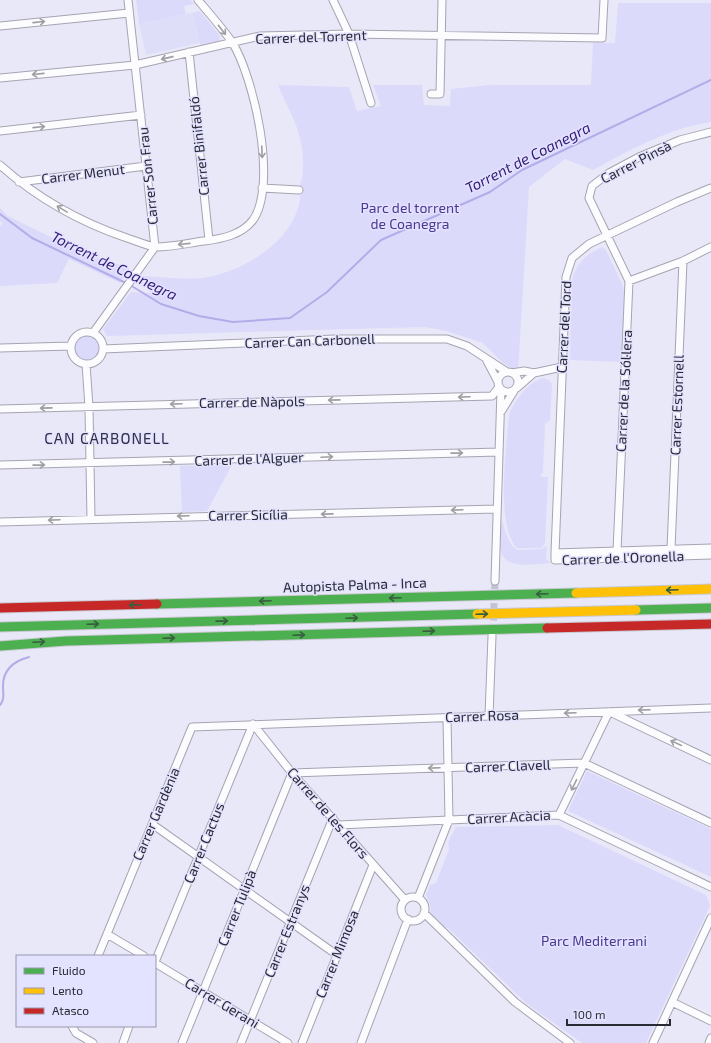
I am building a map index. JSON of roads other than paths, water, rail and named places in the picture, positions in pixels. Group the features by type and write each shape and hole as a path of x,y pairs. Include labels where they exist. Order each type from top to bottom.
{"highway":[{"name":"Autopista Palma - Inca","path":"0,608 711,589"},
{"path":"0,627 711,608"},
{"path":"0,646 66,641 711,624"},
{"path":"0,636 54,626"}],"street":[{"name":"Carrer Son Frau","path":"128,0 155,247"},
{"path":"0,165 20,182 73,216 107,232 155,247 209,240 230,235 242,229 252,221 260,203 262,188 261,143 256,105 246,75 232,43 198,0"},
{"path":"333,0 349,34 371,103"},
{"path":"431,94 440,94 442,0"},
{"name":"Carrer del Torrent","path":"0,78 135,65 260,36 349,34 442,37 602,38 604,0"},
{"path":"0,26 129,13"},
{"name":"Carrer Binifaldó","path":"189,52 209,240"},
{"path":"0,131 141,115"},
{"name":"Carrer Pinsà","path":"608,236 589,198 592,186 609,173 639,157 680,140 711,132"},
{"name":"Carrer Menut","path":"20,182 146,166"},
{"path":"262,188 299,190"},
{"name":"Carrer del Tord","path":"555,553 566,277 572,258 589,244 677,202 711,188"},
{"name":"Carrer de la Sól·lera","path":"608,236 630,281 617,551"},
{"path":"93,333 155,247"},
{"path":"630,281 683,261 711,247"},
{"name":"Carrer Estornell","path":"671,549 683,261"},
{"path":"89,332 93,333 100,340 103,349 102,354 95,361 86,364 76,360 71,351 72,341 79,334 89,332"},
{"name":"Carrer Can Carbonell","path":"103,349 424,337 447,338 467,346 487,360 499,386"},
{"path":"0,348 71,346"},
{"path":"487,360 510,372 518,379 516,389"},
{"path":"86,364 89,407 91,519"},
{"path":"495,581 496,509 501,412 499,386 500,376 510,372 524,371 534,373 562,367"},
{"path":"501,412 516,389 534,373"},
{"path":"499,386 506,392 516,389"},
{"name":"Carrer de Nàpols","path":"0,409 492,396 499,386"},
{"name":"Carrer de l'Alguer","path":"0,465 90,464 499,452"},
{"name":"Carrer Sicília","path":"0,522 496,509"},
{"name":"Carrer de l'Oronella","path":"711,548 555,553 555,560 711,555"},
{"path":"489,716 492,636"},
{"name":"Carrer Rosa","path":"253,724 711,708"},
{"path":"559,815 609,712 711,760"},
{"path":"418,898 449,820 447,717"},
{"name":"Carrer de les Flors","path":"253,724 292,773 405,900"},
{"name":"Carrer Gardènia","path":"98,955 192,727 253,724"},
{"name":"Carrer Cactus","path":"156,960 253,724"},
{"name":"Carrer Clavell","path":"292,773 584,763 711,823"},
{"name":"Carrer Tulipà","path":"182,1043 292,773"},
{"name":"Carrer Acàcia","path":"339,825 559,815 711,887"},
{"name":"Carrer Estranys","path":"241,1043 333,818"},
{"path":"152,824 337,955"},
{"name":"Carrer Mimosa","path":"302,1043 373,865"},
{"path":"424,913 416,920 408,919 401,911 401,907 405,900 410,897 418,898 424,905 424,913 515,1002 570,1043"},
{"path":"653,1043 711,918"},
{"path":"361,1043 408,919"},
{"path":"107,934 142,955"},
{"name":"Carrer Gerani","path":"156,963 288,1043"},
{"path":"672,1002 711,1021"},
{"path":"72,1027 76,1033 93,1043"},
{"path":"122,1043 129,1027"},
{"path":"709,1043 711,1038"}],"waterway":[{"name":"Torrent de Coanegra","path":"130,285 161,304 199,316 233,322 290,318 327,292 381,240 490,192 522,170 711,80"},
{"name":"Torrent de Coanegra","path":"0,214 32,238 126,283"},
{"path":"0,705 2,703 3,686 7,670 14,663 29,657"}],"tunnel":[{"path":"493,631 495,581"}],"district":[{"name":"CAN CARBONELL","path":"107,439"}],"park label":[{"name":"Parc del torrent de Coanegra","path":"410,216"},
{"name":"Parc Mediterrani","path":"594,941"}]}
